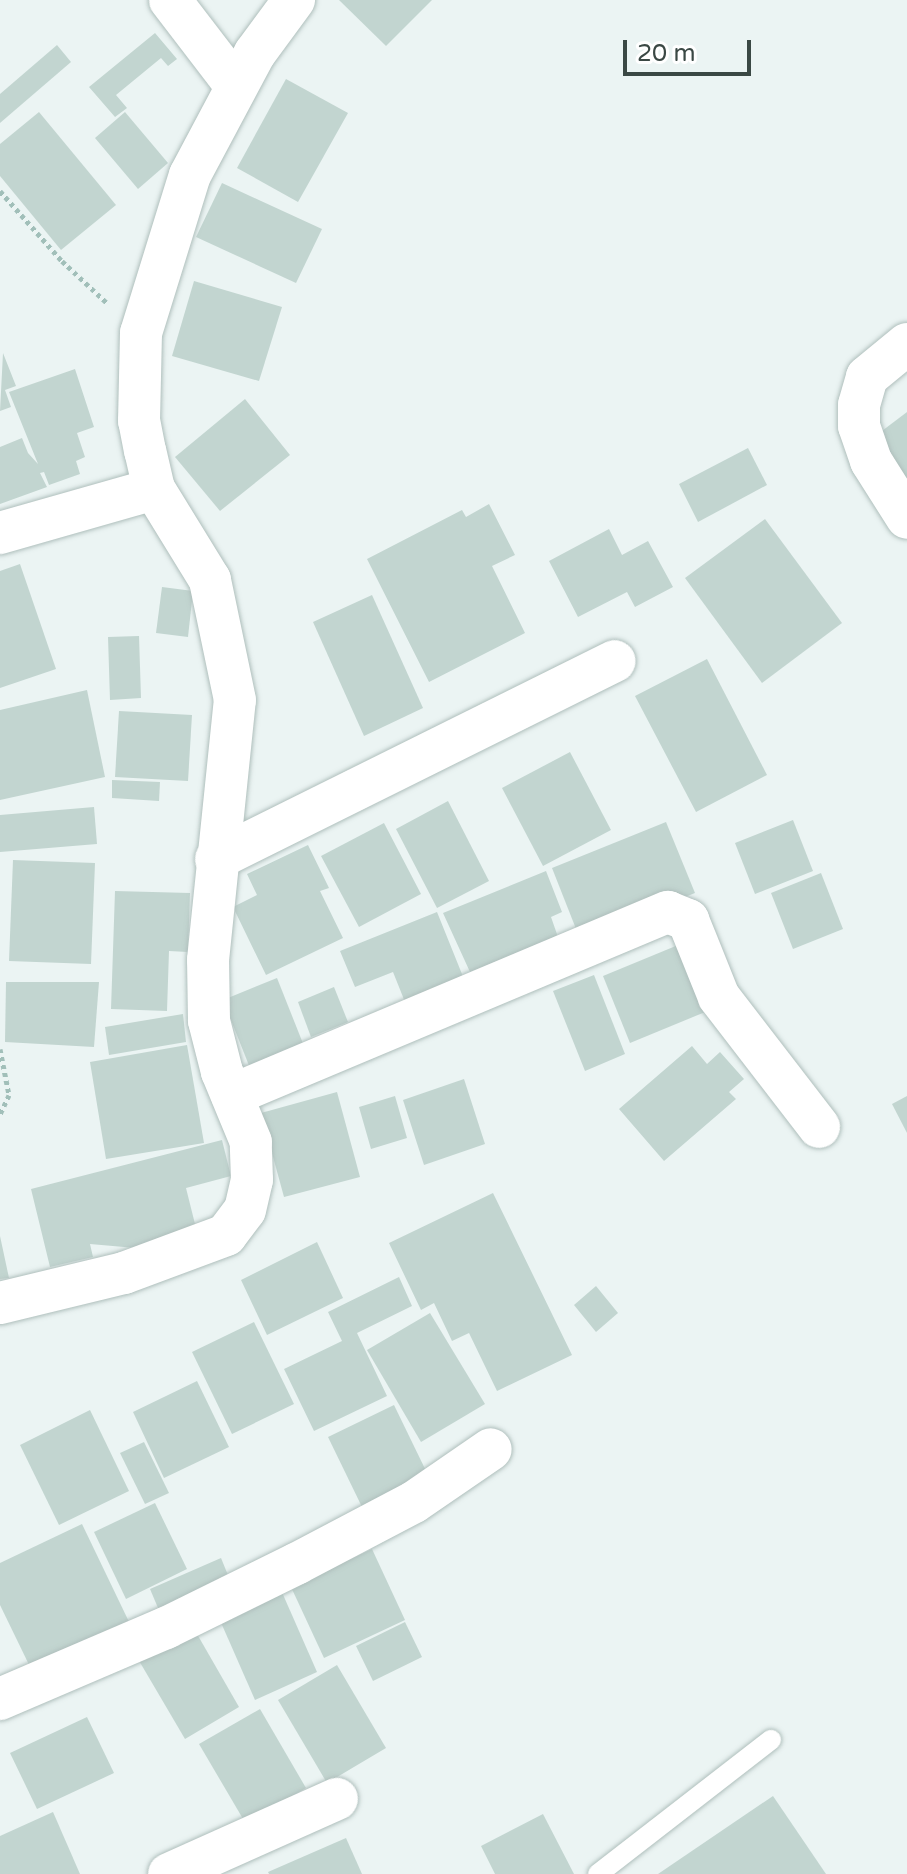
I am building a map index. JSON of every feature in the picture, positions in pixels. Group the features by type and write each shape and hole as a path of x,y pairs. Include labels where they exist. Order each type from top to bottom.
{"street":[{"path":"170,0 236,86"},
{"path":"0,1303 139,1269 226,1235 245,1210 252,1180 251,1142 232,1095 209,1021 208,960 216,859 235,700 223,626 210,580 154,489 139,421 141,333 190,175 236,86 294,0"},
{"path":"907,344 867,377 859,405 859,426 871,461 907,518"},
{"path":"0,533 154,489"},
{"path":"216,859 615,661"},
{"path":"232,1095 668,912 688,920 719,997 819,1127"},
{"path":"0,1699 166,1628 296,1564 414,1502 491,1449"},
{"path":"169,1874 337,1799"}],"lane":[{"path":"598,1874 771,1740"}],"path":[{"path":"0,191 62,261 141,333"},
{"path":"0,1049 9,1095 0,1114"}],"building":[{"path":"339,0 432,0 386,46"},
{"path":"155,33 177,59 168,66 161,58 116,95 127,108 115,117 89,87"},
{"path":"57,45 71,62 0,123 0,94"},
{"path":"286,79 348,113 298,202 237,168"},
{"path":"39,112 116,205 61,250 0,176 0,144"},
{"path":"125,112 168,163 138,189 95,138"},
{"path":"222,183 322,229 296,283 196,237"},
{"path":"194,281 282,307 259,381 172,356"},
{"path":"3,353 16,386 5,390 11,407 0,411"},
{"path":"75,369 94,427 77,433 85,457 76,461 80,474 49,485 44,472 40,473 47,487 0,504 0,447 22,438 28,453 38,464 9,392"},
{"path":"245,399 290,455 220,511 175,457"},
{"path":"907,412 907,490 870,440"},
{"path":"748,448 767,485 698,522 679,484"},
{"path":"489,504 515,555 492,566 525,633 429,682 367,559 462,510 466,517"},
{"path":"765,519 842,623 762,683 685,578"},
{"path":"609,529 622,555 648,541 673,587 635,607 627,592 578,617 549,561"},
{"path":"20,564 56,669 0,688 0,571"},
{"path":"162,587 193,591 188,637 156,633"},
{"path":"372,595 423,708 364,736 313,622"},
{"path":"139,636 141,698 110,700 108,637"},
{"path":"707,659 767,775 696,812 635,696"},
{"path":"87,690 105,777 0,800 0,710"},
{"path":"119,711 192,715 188,781 115,777"},
{"path":"570,752 611,830 543,866 502,788"},
{"path":"112,780 160,782 159,801 112,798"},
{"path":"448,801 489,881 437,908 396,829"},
{"path":"94,807 97,844 0,852 0,815"},
{"path":"793,820 813,871 755,894 735,843"},
{"path":"666,822 695,893 580,939 552,868"},
{"path":"384,823 421,894 359,927 321,856"},
{"path":"308,845 329,888 320,891 343,938 266,975 233,907 257,895 247,874"},
{"path":"13,860 95,863 91,964 9,961"},
{"path":"546,871 562,912 551,917 558,937 470,972 443,913"},
{"path":"821,873 843,929 793,949 771,893"},
{"path":"115,891 190,893 188,952 169,951 167,1011 111,1009"},
{"path":"437,912 466,984 407,1007 393,972 355,987 340,951"},
{"path":"683,943 710,1010 630,1043 603,976"},
{"path":"594,975 625,1054 585,1071 553,991"},
{"path":"277,978 304,1046 250,1068 223,1000"},
{"path":"6,982 99,982 94,1047 5,1042"},
{"path":"334,987 348,1022 311,1037 298,1002"},
{"path":"183,1014 186,1042 109,1055 105,1027"},
{"path":"187,1045 204,1143 106,1159 90,1062"},
{"path":"692,1046 707,1064 720,1052 744,1079 729,1092 736,1099 664,1161 619,1109"},
{"path":"464,1079 485,1144 424,1165 403,1100"},
{"path":"337,1092 360,1177 284,1197 261,1113"},
{"path":"395,1096 407,1138 371,1149 359,1107"},
{"path":"907,1096 907,1133 892,1104"},
{"path":"222,1140 231,1176 186,1188 198,1236 147,1249 90,1244 93,1257 50,1267 31,1189"},
{"path":"493,1193 572,1355 497,1391 469,1333 452,1341 434,1303 421,1310 389,1243"},
{"path":"0,1236 9,1278 0,1279"},
{"path":"317,1242 343,1298 267,1335 241,1280"},
{"path":"399,1277 412,1306 357,1333 387,1396 314,1431 284,1369 342,1341 328,1312"},
{"path":"596,1286 618,1313 596,1332 574,1305"},
{"path":"430,1313 485,1404 421,1442 367,1350"},
{"path":"254,1322 294,1404 232,1434 192,1352"},
{"path":"197,1381 229,1447 164,1478 133,1412"},
{"path":"394,1405 428,1475 362,1507 328,1437"},
{"path":"90,1410 129,1491 59,1525 20,1445"},
{"path":"144,1442 169,1493 145,1504 120,1453"},
{"path":"155,1503 187,1569 126,1599 94,1532"},
{"path":"82,1524 131,1626 33,1673 0,1605 0,1563"},
{"path":"372,1549 405,1620 324,1658 291,1587"},
{"path":"221,1558 232,1585 161,1615 150,1589"},
{"path":"281,1590 317,1672 255,1700 219,1618"},
{"path":"405,1622 422,1657 373,1681 356,1646"},
{"path":"193,1627 239,1707 185,1739 138,1659"},
{"path":"337,1665 386,1748 327,1783 278,1700"},
{"path":"260,1709 306,1788 246,1824 199,1744"},
{"path":"87,1717 114,1773 37,1809 10,1753"},
{"path":"773,1796 826,1874 658,1874"},
{"path":"53,1812 80,1874 0,1874 0,1836"},
{"path":"543,1814 574,1874 495,1874 481,1846"},
{"path":"346,1838 362,1874 268,1872"}]}
